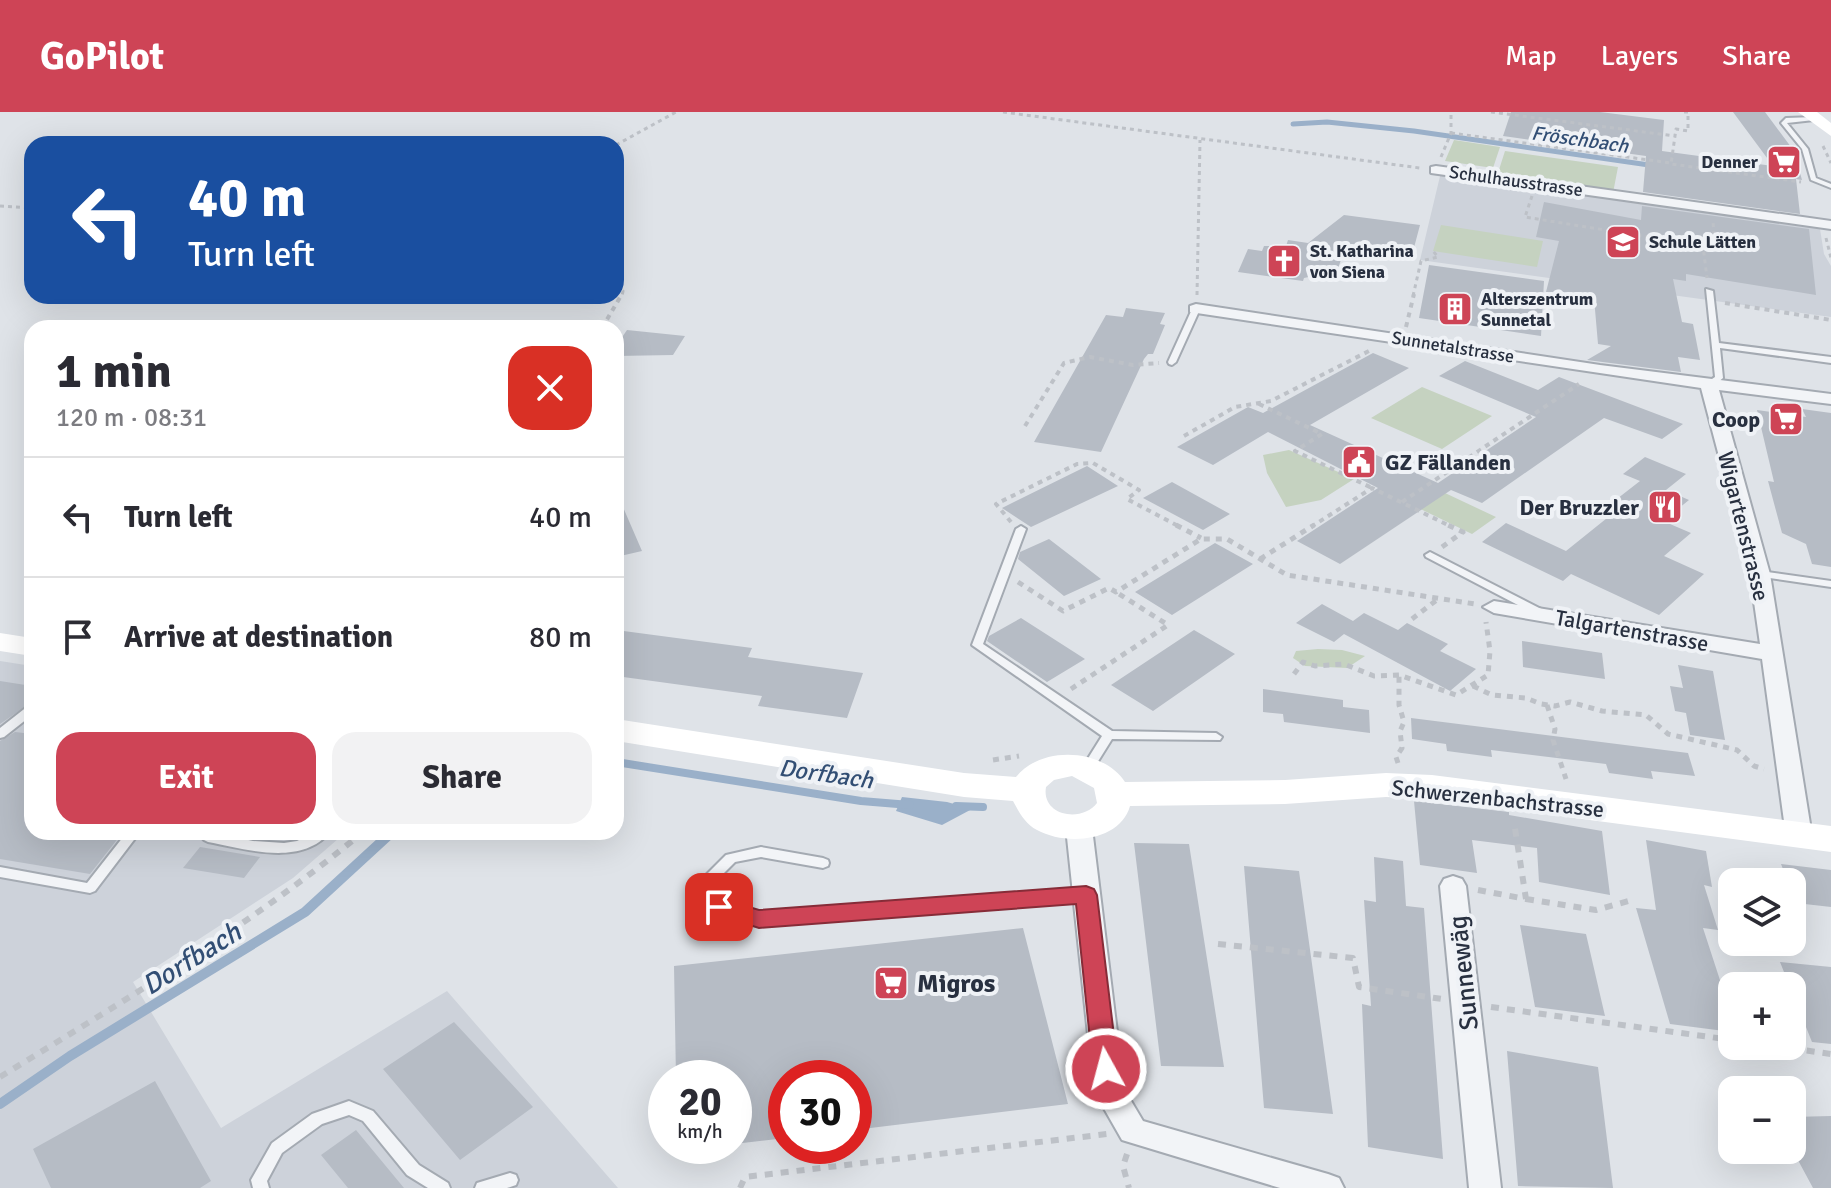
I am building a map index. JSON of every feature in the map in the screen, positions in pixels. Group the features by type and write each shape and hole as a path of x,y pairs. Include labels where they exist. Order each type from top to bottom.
{"main road":[{"path":"0,642 24,646"},
{"path":"624,731 964,785 1026,790"},
{"path":"1055,766 1088,768 1106,779 1115,794 1111,813 1092,825 1079,828 1054,824 1034,813 1027,802 1026,790 1031,779 1055,766"},
{"name":"Schwerzenbachstrasse","path":"1115,794 1285,792 1386,785 1432,787 1815,838"}],"street":[{"name":"Schulhausstrasse","path":"1436,170 1831,225"},
{"name":"Sunnetalstrasse","path":"1196,309 1709,385"},
{"path":"1709,385 1831,399"},
{"name":"Wigartenstrasse","path":"1709,385 1760,574 1770,653 1794,787 1815,838"},
{"name":"Talgartenstrasse","path":"1489,606 1770,653"},
{"path":"1079,828 1109,1091 1133,1131 1328,1188"},
{"name":"Sunnewäg","path":"1453,886 1485,1188"}],"lane":[{"path":"1821,123 1786,120 1784,123 1805,149 1813,179 1831,186"},
{"path":"1709,296 1719,378 1709,385"},
{"path":"1172,362 1196,309"},
{"path":"1715,345 1831,360"},
{"path":"1021,529 977,645 1109,735 1216,737"},
{"path":"1430,555 1545,615"},
{"path":"1760,574 1831,584"},
{"path":"0,734 24,715"},
{"path":"1088,768 1109,735"},
{"path":"0,872 90,888 128,840"},
{"path":"230,840 295,849 314,840"},
{"path":"823,863 761,852 731,858 711,878 719,907 759,919 1086,895"},
{"path":"261,1188 259,1180 277,1148 317,1119 349,1108 368,1116 413,1170 442,1188"},
{"path":"483,1188 510,1180"}],"path":[{"path":"624,141 676,112"},
{"name":"Schulhausstrasse","path":"1003,112 1436,170"},
{"path":"1451,112 1450,136 1822,185"},
{"path":"1491,112 1675,136"},
{"path":"1671,163 1676,129 1688,131 1688,112 1684,112"},
{"path":"1196,309 1200,140"},
{"path":"1535,184 1525,217 1715,247 1716,231 1706,207"},
{"path":"0,206 24,208"},
{"path":"1703,246 1709,296 1831,320"},
{"path":"1405,340 1421,261 1438,257 1433,251"},
{"path":"1184,436 1235,407 1271,401 1369,352 1375,335"},
{"path":"1025,426 1064,363 1077,357 1133,365 1172,362"},
{"path":"1402,502 1600,370"},
{"path":"1258,403 1322,434 1295,451 1463,532 1430,555"},
{"path":"1021,529 1003,515 996,504 1077,464 1093,463 1139,490 1127,499 1201,539 1227,539 1287,575 1489,606 1488,675 1456,695 1399,675 1374,676 1344,664 1315,666 1303,662 1294,674"},
{"path":"1260,559 1372,488"},
{"path":"1116,592 1201,539"},
{"path":"1004,573 1063,611 1109,588 1168,625 1056,698"},
{"path":"1412,619 1438,598"},
{"path":"1399,675 1399,705 1404,722 1400,731 1402,748 1396,757 1401,772"},
{"path":"1473,686 1492,695 1526,698 1547,705 1570,702 1602,711 1646,715 1668,734 1737,750 1754,766 1770,772"},
{"path":"1547,705 1555,729 1553,740 1561,772 1572,790"},
{"path":"1510,797 1526,899"},
{"path":"0,1077 271,907 354,840"},
{"name":"Sunnewäg","path":"1453,886 1596,910 1632,900"},
{"path":"1806,1050 1831,1054"},
{"path":"740,1188 745,1177 1133,1131 1123,1166 1129,1188"}],"shaded area":[{"name":"Schule Lätten","path":"1441,172 1810,225 1820,229 1824,254 1831,266 1831,317 1420,260"},
{"path":"0,661 24,665 24,840 337,840 293,878 133,982 221,1128 447,991 618,1188 0,1188"}],"green space":[{"path":"1454,140 1500,147 1493,168 1445,161"},
{"path":"1505,151 1618,167 1613,193 1497,176"},
{"path":"1441,225 1543,241 1537,267 1433,251"},
{"path":"1422,387 1492,416 1442,449 1371,418"},
{"path":"1289,450 1354,479 1321,500 1286,507 1267,473 1263,455"},
{"path":"1428,485 1496,517 1472,534 1404,501"},
{"path":"1342,650 1365,656 1347,668 1305,666 1293,658 1296,651"}],"water":[{"path":"902,797 947,802 972,809 942,825 896,811"}],"building":[{"path":"1511,112 1600,112 1664,120 1662,151 1773,166 1733,112 1765,112 1794,151 1802,180 1796,179 1800,214 1643,192 1646,156 1503,136"},
{"path":"1544,202 1641,220 1642,206 1809,229 1816,295 1686,274 1686,281 1673,279 1682,322 1693,324 1700,360 1678,357 1681,372 1587,360 1611,346 1598,344 1594,298 1546,292 1559,241 1536,237"},
{"path":"1344,215 1420,225 1411,259 1364,252 1362,260 1342,257 1336,274 1327,273 1304,278 1303,281 1238,272 1248,249 1262,251 1264,246 1286,246 1288,240 1308,243"},
{"path":"1429,265 1544,281 1541,336 1419,318"},
{"path":"1126,308 1165,313 1160,324 1165,325 1153,354 1148,354 1144,359 1101,452 1034,442 1106,315 1123,317"},
{"path":"627,330 685,336 673,355 624,356 624,334"},
{"path":"1373,353 1409,368 1310,425 1438,483 1536,417 1439,376 1465,361 1538,390 1559,377 1683,424 1662,439 1604,418 1482,503 1451,490 1340,564 1297,541 1378,488 1268,432 1213,465 1177,447 1248,407 1263,413"},
{"path":"1802,409 1831,413 1831,567 1812,564 1806,544 1782,533 1768,481 1774,482 1757,410 1806,417"},
{"path":"1645,457 1686,474 1666,490 1689,500 1663,521 1691,533 1664,556 1704,574 1659,615 1571,574 1563,581 1482,542 1506,523 1566,551 1622,506 1613,502 1640,481 1623,474"},
{"path":"1087,466 1118,486 1031,527 1002,508"},
{"path":"1172,482 1230,514 1203,530 1143,498"},
{"path":"624,509 642,551 624,555"},
{"path":"1049,539 1101,579 1064,596 1018,559 1020,552"},
{"path":"1215,543 1253,564 1172,615 1135,592"},
{"path":"1322,604 1353,621 1364,613 1398,630 1407,623 1448,644 1440,651 1476,669 1450,691 1344,634 1334,642 1296,623"},
{"path":"1021,618 1085,659 1047,682 987,641 989,636"},
{"path":"1194,630 1235,654 1153,711 1111,685"},
{"path":"624,631 752,648 748,657 863,673 847,718 758,706 762,696 624,677"},
{"path":"1522,641 1602,653 1605,679 1523,667"},
{"path":"1678,665 1713,671 1725,740 1690,735 1686,713 1675,711 1670,686 1683,688"},
{"path":"0,681 24,685 24,708 0,724"},
{"path":"1263,689 1343,700 1343,707 1369,710 1370,733 1284,722 1283,714 1263,712"},
{"path":"1411,718 1688,753 1695,776 1651,771 1653,779 1609,773 1606,764 1491,750 1492,757 1447,751 1446,744 1412,739"},
{"path":"15,732 24,733 24,840 117,840 90,874 0,859 0,741"},
{"path":"1414,801 1509,812 1509,815 1602,831 1610,895 1539,882 1537,848 1472,840 1477,873 1420,865"},
{"path":"1646,840 1706,851 1712,887 1704,885 1718,930 1703,928 1718,974 1718,1030 1670,1024 1636,908 1656,910"},
{"path":"1134,843 1189,844 1224,1067 1161,1066"},
{"path":"200,847 260,857 244,878 183,868"},
{"path":"1374,857 1403,861 1406,906 1424,908 1443,1159 1368,1147 1362,1004 1371,1006 1364,900 1376,902"},
{"path":"1781,864 1831,870 1831,907 1806,904 1806,868 1783,868"},
{"path":"1244,866 1299,871 1333,1114 1264,1108"},
{"path":"1520,925 1586,934 1605,1016 1535,1007"},
{"path":"1023,928 1068,1104 872,1128 872,1060 768,1060 768,1140 752,1142 752,1060 676,1060 674,966"},
{"path":"1780,962 1831,967 1831,1044 1812,1042 1806,1027 1806,972 1784,972"},
{"path":"454,1022 533,1107 460,1160 383,1069"},
{"path":"1507,1051 1598,1067 1613,1188 1518,1186"},
{"path":"155,1081 211,1181 200,1188 51,1188 33,1149"},
{"path":"1831,1116 1831,1188 1813,1188 1800,1164 1806,1164 1806,1117"},
{"path":"356,1130 404,1188 348,1188 321,1155"}],"waterway":[{"name":"Fröschbach","path":"1293,124 1327,122 1414,131 1656,166"},
{"name":"Dorfbach","path":"624,763 861,801 910,805"},
{"name":"Dorfbach","path":"956,806 983,807"},
{"name":"Dorfbach","path":"0,1104 70,1056 305,912 383,840"}],"place":[{"name":"Denner","path":"1784,162"},
{"name":"Schule Lätten","path":"1623,242"},
{"name":"St. Katharina von Siena","path":"1284,261"},
{"name":"Alterszentrum Sunnetal","path":"1455,309"},
{"name":"Coop","path":"1786,419"},
{"name":"GZ Fällanden","path":"1359,462"},
{"name":"Der Bruzzler","path":"1665,507"},
{"name":"Migros","path":"891,983"}],"route":[{"path":"719,907 759,919 1086,895 1106,1069"}]}
